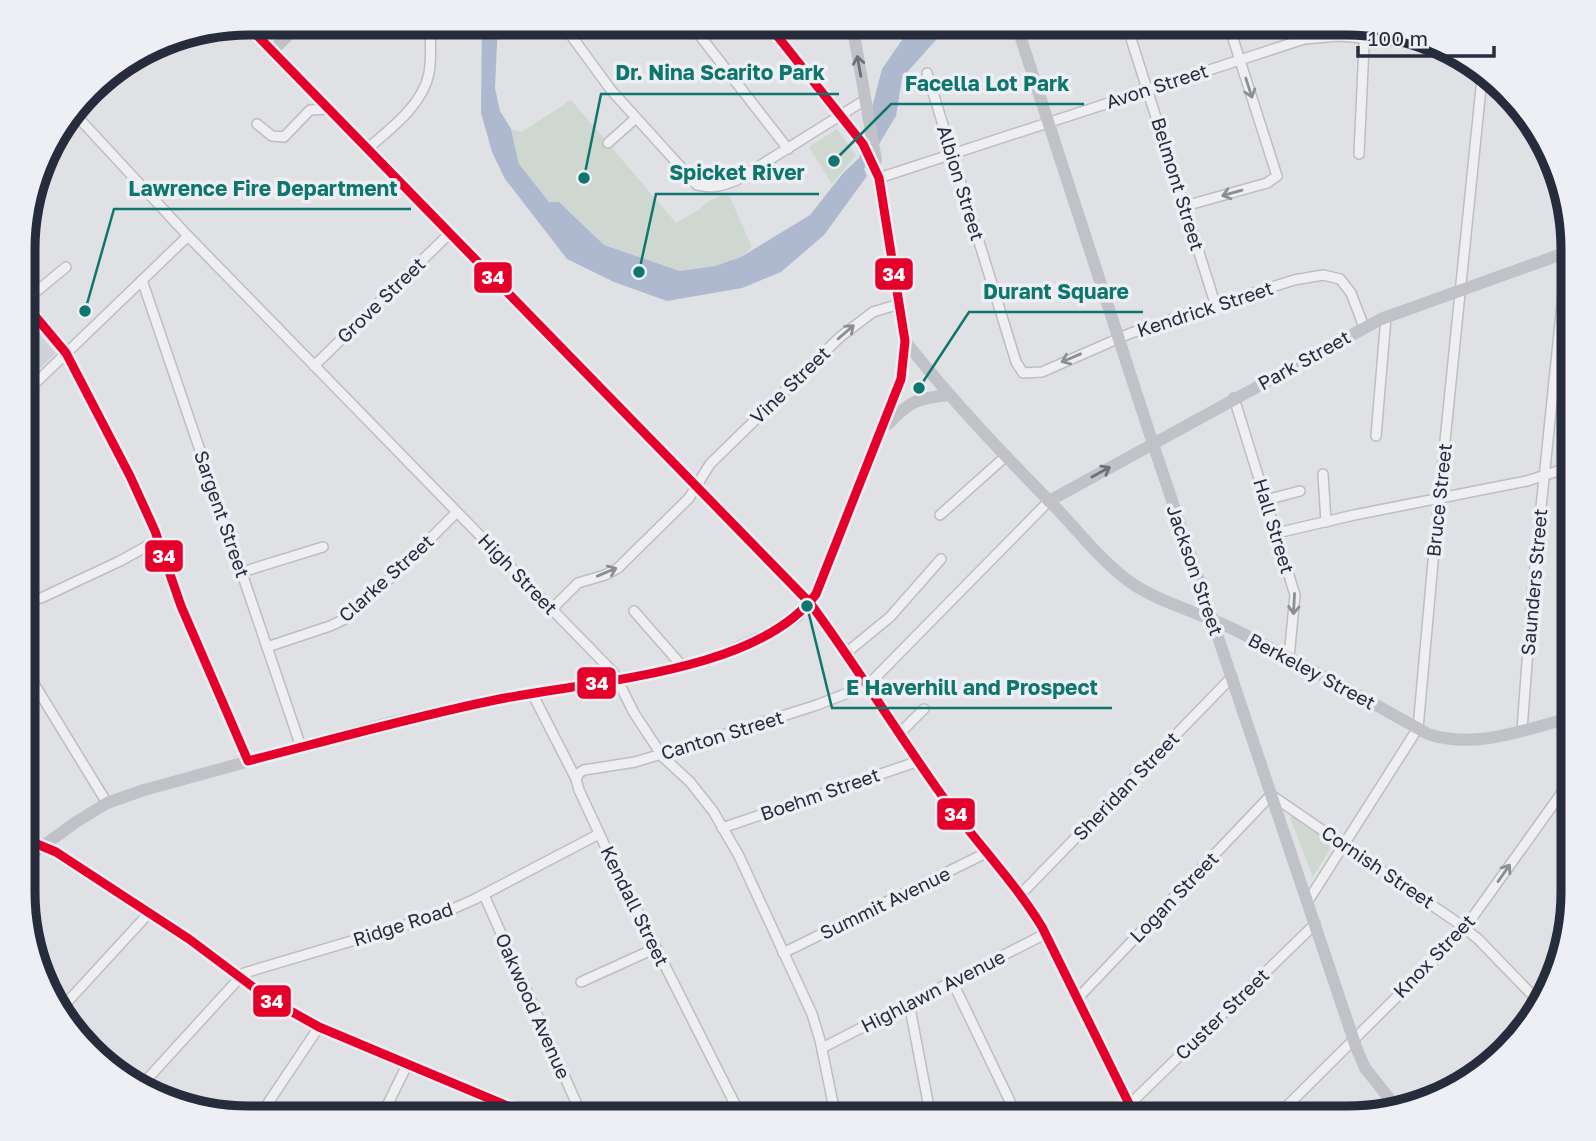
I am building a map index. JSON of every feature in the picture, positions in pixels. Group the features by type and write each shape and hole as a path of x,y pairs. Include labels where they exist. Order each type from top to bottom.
{"street":[{"path":"257,35 810,603 939,792 1020,895 1045,934 1130,1104"},
{"path":"272,51 289,35"},
{"path":"367,149 402,118 418,97 429,75 430,35"},
{"path":"571,35 611,90 636,118 697,185 709,188 719,188 737,180 866,104"},
{"path":"699,35 788,149"},
{"path":"776,35 863,144 878,173"},
{"path":"35,851 107,803 144,790 392,722 532,693 683,667 716,657 797,617 810,603 825,575 883,429 901,379 905,341 854,35"},
{"name":"Jackson Street","path":"1020,35 1153,444 1353,1039 1365,1068 1392,1101"},
{"name":"Belmont Street","path":"1130,35 1216,306"},
{"path":"1185,206 1267,183 1277,176 1232,35"},
{"name":"Avon Street","path":"878,173 952,154 1304,39 1338,36 1395,40"},
{"path":"1359,154 1364,38"},
{"name":"Albion Street","path":"927,73 1016,362 1023,373"},
{"name":"Bruce Street","path":"1308,901 1418,728 1481,82"},
{"path":"257,124 272,136 284,137 310,110 328,109"},
{"path":"608,143 636,118"},
{"name":"High Street","path":"79,119 188,236 614,673 634,713 662,754 690,782 739,856 812,1014 833,1106"},
{"name":"Grove Street","path":"314,366 449,234"},
{"path":"35,383 188,236"},
{"name":"Park Street","path":"1049,501 1364,327 1561,254"},
{"path":"35,293 66,267"},
{"name":"Kendrick Street","path":"1023,373 1041,372 1119,338 1294,280 1323,275 1340,279 1352,293 1364,327"},
{"name":"Sargent Street","path":"142,280 301,747"},
{"name":"Vine Street","path":"552,610 578,583 618,568 689,498 709,464 840,337 873,312 899,304"},
{"path":"35,315 66,354 109,434 158,540 181,606 248,761"},
{"path":"1376,436 1386,317"},
{"name":"Saunders Street","path":"1522,730 1532,595 1561,332"},
{"name":"Berkeley Street","path":"905,341 950,395 1049,501 1128,581 1147,592 1212,619 1289,657 1439,737 1461,740 1497,737 1561,720"},
{"path":"883,429 905,406 929,397 950,395"},
{"name":"Hall Street","path":"1234,398 1295,596 1289,657"},
{"path":"940,515 1006,456"},
{"path":"1277,533 1561,470"},
{"path":"1323,474 1326,522"},
{"path":"1266,500 1300,491"},
{"path":"868,685 947,608 1049,501"},
{"name":"Clarke Street","path":"267,647 345,619 457,512"},
{"path":"41,598 158,540"},
{"path":"242,572 323,547"},
{"path":"846,653 890,617 941,559"},
{"path":"634,611 683,667"},
{"name":"Sheridan Street","path":"1020,895 1231,677"},
{"name":"Canton Street","path":"576,779 584,770 628,764 662,754 817,705 868,685"},
{"path":"35,686 107,803"},
{"name":"Kendall Street","path":"532,693 736,1106"},
{"path":"900,733 924,709"},
{"name":"Boehm Street","path":"722,828 919,761"},
{"name":"Knox Street","path":"1289,1106 1464,928 1561,794"},
{"name":"Cornish Street","path":"1271,795 1464,928 1533,996"},
{"name":"Logan Street","path":"1077,999 1271,795"},
{"name":"Ridge Road","path":"239,978 256,969 439,915 484,895 600,834"},
{"path":"35,842 189,939 269,999 319,1027 508,1106"},
{"name":"Summit Avenue","path":"783,953 986,853"},
{"name":"Oakwood Avenue","path":"484,895 578,1106"},
{"path":"66,1003 149,913"},
{"name":"Custer Street","path":"1130,1104 1314,924"},
{"name":"Highlawn Avenue","path":"821,1048 1045,934"},
{"path":"581,982 656,948"},
{"path":"146,1079 239,978"},
{"path":"952,981 1012,1106"},
{"path":"909,1003 929,1106"},
{"path":"266,1106 319,1027"},
{"path":"387,1106 407,1065"}],"shaded area":[{"path":"571,100 676,223 709,201 728,193 752,247 741,257 715,266 680,271 604,245 559,202 549,202 519,164 511,129 522,132"},
{"path":"837,129 856,155 832,184 809,147"},
{"path":"35,330 56,353 35,373"},
{"path":"1292,816 1331,843 1313,877 1290,818"}],"water":[{"path":"482,35 497,35 495,88 500,111 511,129 519,164 549,202 559,202 604,245 680,271 715,266 741,257 810,215 844,172 859,158 882,69 905,35 940,35 902,78 896,116 864,169 867,176 824,235 781,272 742,288 667,301 614,282 567,259 505,179 492,152 481,113"}],"transit line":[{"name":"34","path":"257,35 810,603 938,790 1042,927 1130,1106"},
{"name":"34","path":"35,316 66,353 130,476 155,531 181,606 248,761 495,700 668,670 713,658 754,642 789,621 816,594 901,379 905,341 879,178 863,144 777,35"},
{"name":"34","path":"35,843 56,852 189,939 269,999 319,1027 508,1106"}],"place":[{"name":"Facella Lot Park","path":"834,161"},
{"name":"Dr. Nina Scarito Park","path":"584,178"},
{"name":"Spicket River","path":"639,272"},
{"name":"Lawrence Fire Department","path":"85,311"},
{"name":"Durant Square","path":"919,388"},
{"name":"E Haverhill and Prospect","path":"807,606"}]}
